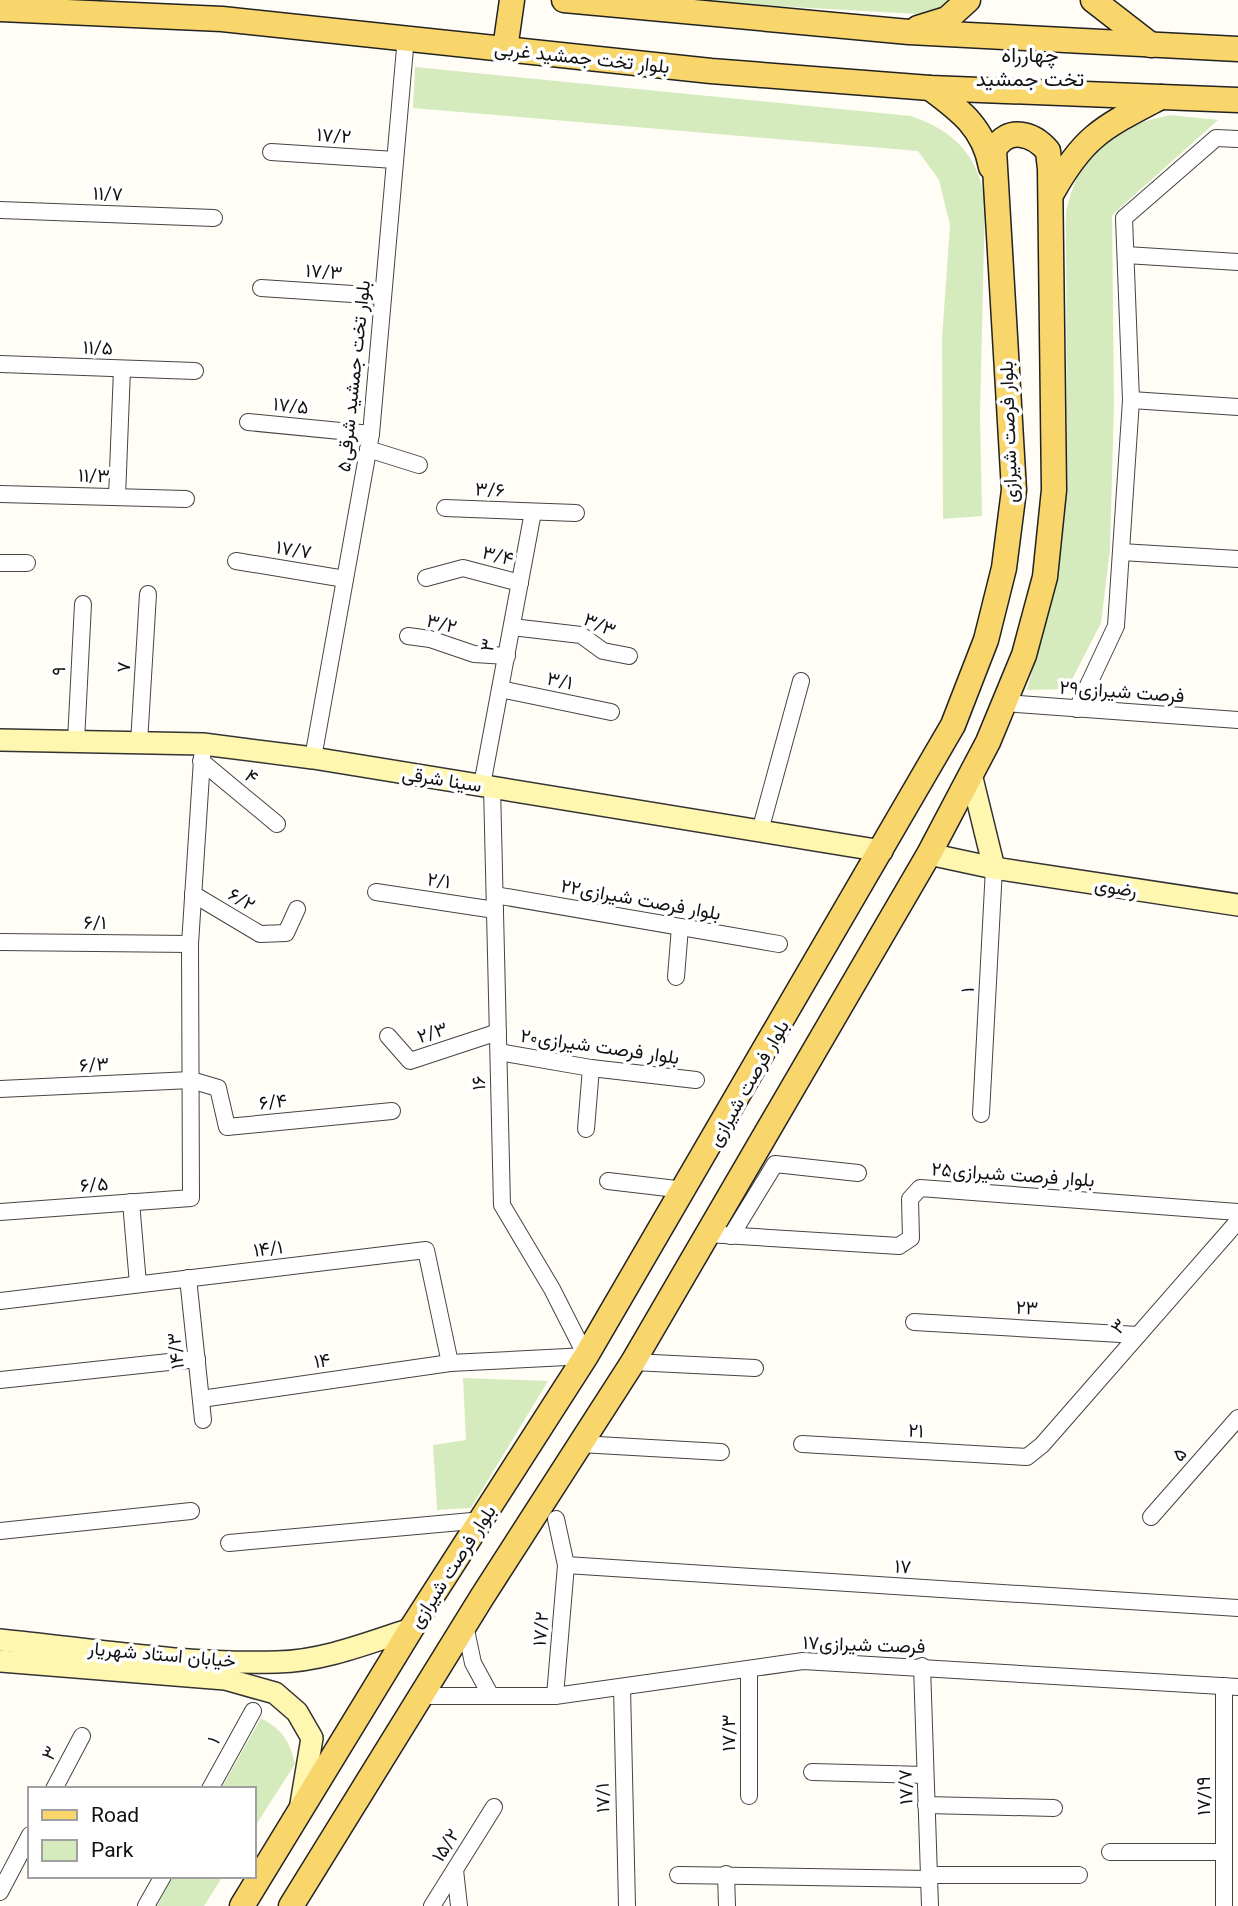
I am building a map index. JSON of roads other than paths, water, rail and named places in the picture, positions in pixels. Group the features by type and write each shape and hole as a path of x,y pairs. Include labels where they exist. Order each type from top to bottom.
{"main road":[{"path":"505,49 512,0"},
{"path":"564,0 909,32 1238,49"},
{"path":"909,32 947,19 968,0"},
{"path":"1093,0 1151,45"},
{"name":"بلوار تخت جمشید غربی","path":"0,9 222,19 711,71 930,88 1238,100"},
{"path":"930,88 962,111 981,134 994,181"},
{"path":"1050,197 1069,163 1089,139 1164,96"},
{"path":"291,1906 580,1444 719,1235 747,1167 929,854 971,774 1024,655 1045,577 1054,490 1048,151 1041,142 1024,134 1011,134 998,142 994,150 994,181"},
{"name":"بلوار فرصت شیرازی","path":"242,1906 411,1629 586,1356 685,1190 953,725 986,640 1004,568 1014,491 994,181"}],"street":[{"name":"بلوار تخت جمشید شرقی۵","path":"313,758 370,442 405,37"},
{"path":"1077,709 1116,626 1131,400 1125,218 1216,138 1238,139"},
{"name":"۱۷/۲","path":"271,152 395,160"},
{"name":"۱۱/۷","path":"0,210 214,218"},
{"path":"1126,256 1238,262"},
{"name":"۱۷/۳","path":"261,288 383,296"},
{"name":"۱۱/۵","path":"0,364 195,371"},
{"path":"117,497 122,369"},
{"path":"1131,400 1238,407"},
{"name":"۱۷/۵","path":"248,422 370,442 419,465"},
{"name":"۱۱/۳","path":"0,494 186,499"},
{"name":"۳/۶","path":"445,508 576,513"},
{"name":"۳","path":"487,786 500,689 533,512"},
{"path":"1121,551 1238,559"},
{"name":"۱۷/۷","path":"236,561 345,579"},
{"path":"0,563 27,563"},
{"name":"۳/۴","path":"426,578 463,568 520,583"},
{"name":"۷","path":"139,743 148,594"},
{"name":"۹","path":"76,741 83,604"},
{"name":"۳/۳","path":"512,627 581,635 603,652 629,656"},
{"name":"۳/۲","path":"408,636 430,639 474,654 507,656"},
{"path":"760,831 801,681"},
{"name":"۳/۱","path":"500,689 611,712"},
{"name":"فرصت شیرازی۲۹","path":"1004,703 1238,720"},
{"name":"سینا شرقی","path":"0,740 139,743 202,752 313,758 882,851"},
{"path":"191,1080 190,944 202,752"},
{"name":"۴","path":"202,752 276,824"},
{"path":"971,774 994,868"},
{"name":"۱۶","path":"487,786 495,902 502,1205 552,1289 586,1356"},
{"name":"رضوی","path":"929,854 994,868 1238,905"},
{"name":"۱","path":"981,1114 994,868"},
{"name":"۲/۱","path":"376,892 495,902"},
{"name":"۶/۲","path":"193,894 260,934 286,933 298,909"},
{"name":"بلوار فرصت شیرازی۲۲","path":"495,902 680,927 779,944"},
{"path":"676,976 680,927"},
{"name":"۶/۱","path":"0,942 190,944"},
{"name":"۲/۳","path":"388,1036 410,1061 498,1032"},
{"name":"بلوار فرصت شیرازی۲۰","path":"499,1052 591,1068 696,1080"},
{"path":"586,1129 591,1068"},
{"name":"۶/۳","path":"0,1089 191,1080"},
{"name":"۶/۴","path":"191,1080 218,1088 227,1127 392,1111"},
{"name":"۶/۵","path":"0,1212 191,1198 191,1080"},
{"path":"719,1235 775,1164"},
{"path":"747,1167 775,1164 858,1173"},
{"path":"608,1181 685,1190"},
{"name":"بلوار فرصت شیرازی۲۵","path":"719,1235 899,1246 911,1237 910,1199 920,1188 1238,1212"},
{"path":"131,1202 138,1284"},
{"name":"۳","path":"1027,1457 1042,1445 1238,1221"},
{"name":"۱۴/۱","path":"0,1301 426,1250 450,1363"},
{"name":"۱۴/۳","path":"188,1278 203,1420"},
{"name":"۲۳","path":"914,1322 1138,1335"},
{"name":"۱۴","path":"201,1399 450,1363 586,1356"},
{"path":"0,1380 197,1359"},
{"path":"633,1363 755,1368"},
{"name":"۵","path":"1152,1517 1238,1419"},
{"path":"580,1444 721,1452"},
{"name":"۲۱","path":"802,1444 1027,1457"},
{"path":"0,1531 191,1511"},
{"name":"۱۷/۲","path":"555,1696 566,1565 556,1519"},
{"path":"229,1543 482,1520"},
{"name":"۱۷","path":"566,1565 1238,1608"},
{"path":"465,1625 473,1663 491,1696"},
{"name":"خیابان استاد شهریار","path":"0,1640 183,1658 277,1662 324,1656 411,1629"},
{"name":"خیابان استاد شهریار","path":"0,1661 225,1679 275,1693 297,1712 312,1738 300,1811"},
{"name":"۱۷فرصت شیرازی","path":"421,1696 555,1696 803,1661 1231,1686"},
{"name":"۱۷/۷","path":"922,1667 930,1906"},
{"name":"۱۷/۳","path":"749,1670 749,1796"},
{"name":"۱۷/۱۹","path":"1224,1906 1231,1686"},
{"name":"۱۷/۱","path":"622,1688 627,1906"},
{"name":"۱","path":"211,1787 253,1712"},
{"name":"۳","path":"55,1787 82,1736"},
{"path":"812,1772 925,1775"},
{"path":"926,1805 1054,1808"},
{"name":"۱۵/۲","path":"432,1906 494,1807"},
{"path":"0,1892 28,1839"},
{"path":"1110,1852 1224,1852"},
{"path":"455,1870 459,1906"},
{"path":"726,1874 727,1906"},
{"path":"678,1875 1079,1875"},
{"path":"146,1906 162,1878"}],"district":[{"name":"چهارراه تخت جمشید","path":"1030,67"}]}
